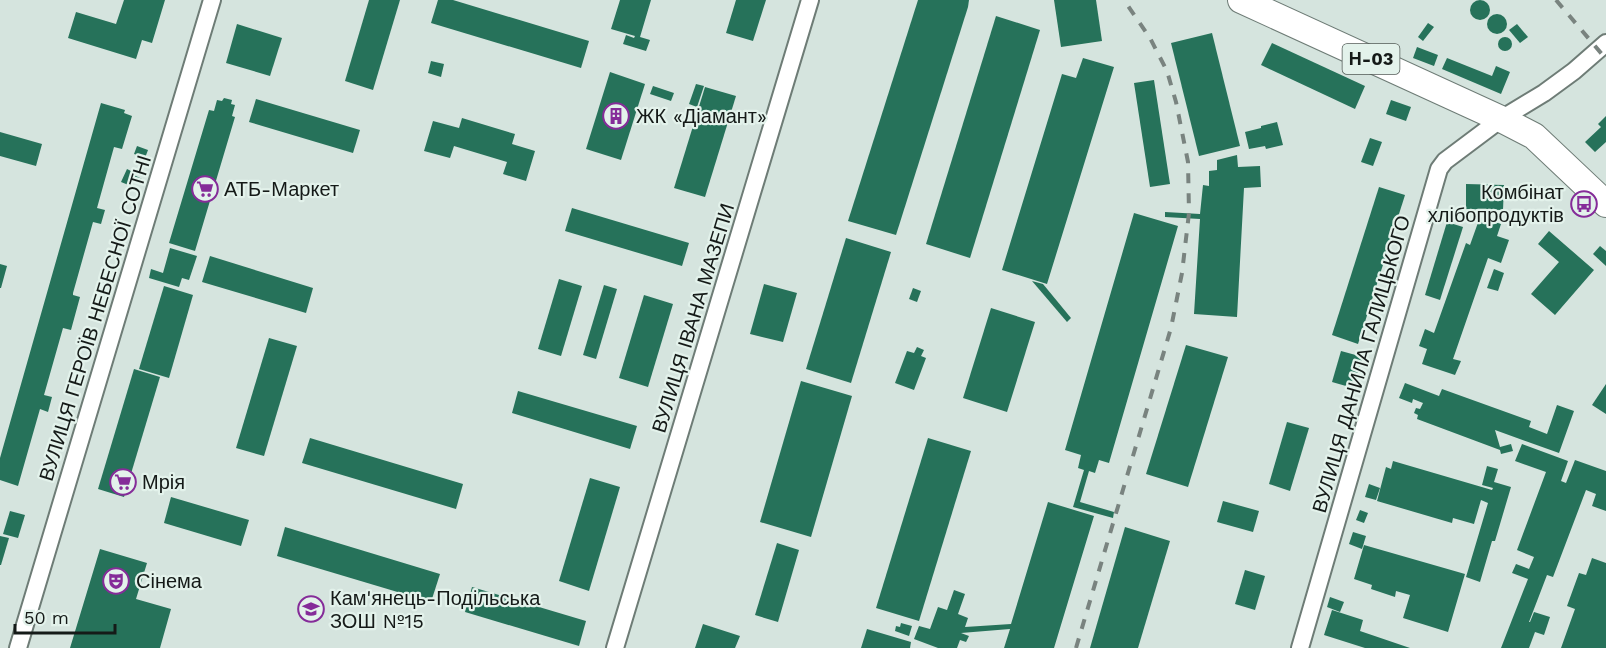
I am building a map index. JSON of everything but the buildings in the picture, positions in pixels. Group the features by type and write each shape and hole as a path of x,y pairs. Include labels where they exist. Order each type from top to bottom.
{"main road":[{"name":"Н-03","path":"1241,0 1500,118 1534,136 1606,204"}],"street":[{"name":"ВУЛИЦЯ ГЕРОЇВ НЕБЕСНОЇ СОТНІ","path":"18,648 212,0"},
{"name":"ВУЛИЦЯ ІВАНА МАЗЕПИ","path":"615,648 810,0"},
{"name":"ВУЛИЦЯ ДАНИЛА ГАЛИЦЬКОГО","path":"1300,648 1439,169 1445,161 1500,118 1544,93 1606,43"}],"railway":[{"path":"1076,648 1171,328 1182,273 1189,213 1188,162 1167,71 1150,38 1124,0"},
{"path":"1556,0 1606,59"}],"place":[{"name":"ЖК «Діамант»","path":"616,116"},
{"name":"АТБ-Маркет","path":"205,189"},
{"name":"Комбінат хлібопродуктів","path":"1584,204"},
{"name":"Мрія","path":"123,482"},
{"name":"Сінема","path":"116,581"},
{"name":"Кам'янець-Подільська ЗОШ №15","path":"311,609"}]}
